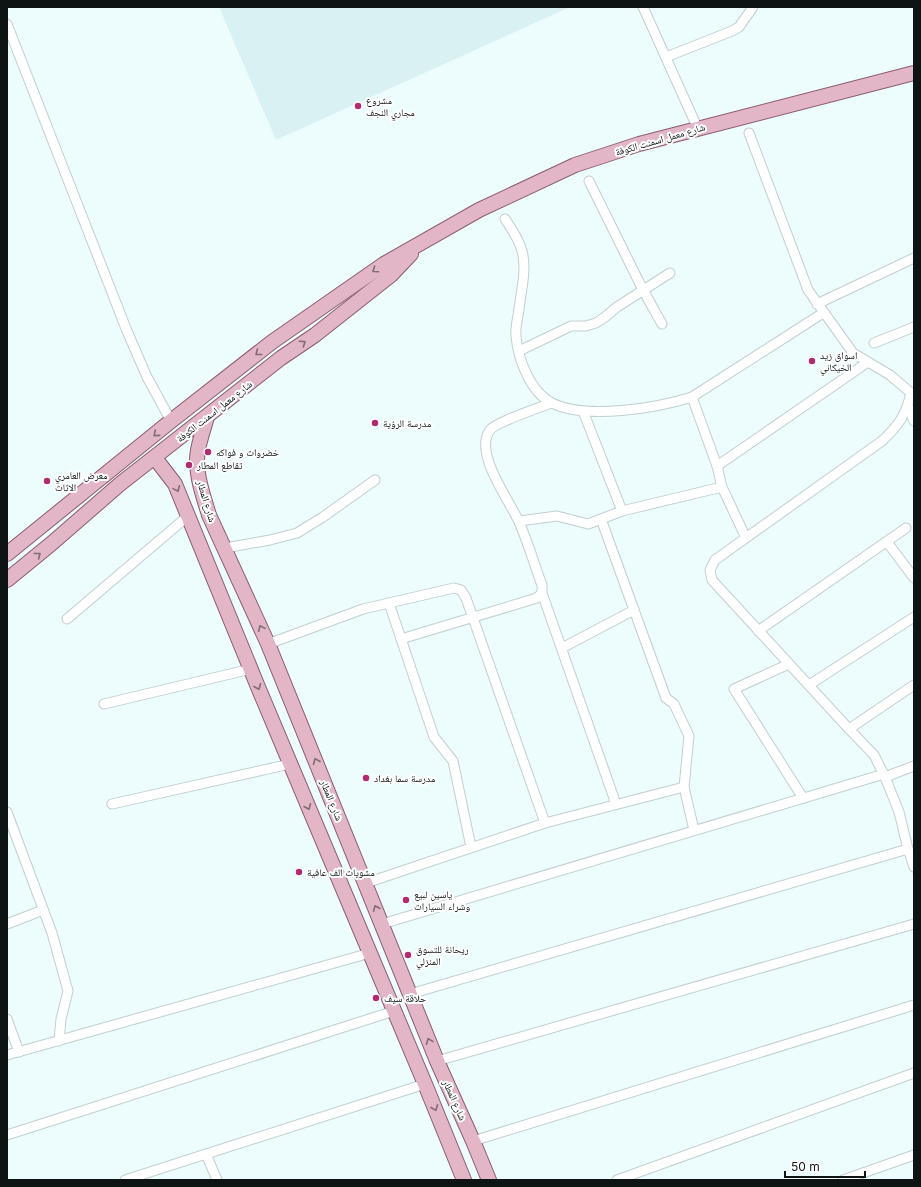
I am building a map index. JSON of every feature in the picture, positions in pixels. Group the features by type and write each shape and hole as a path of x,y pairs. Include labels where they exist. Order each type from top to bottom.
{"main road":[{"name":"شارع معمل اسمنت الكوفة","path":"7,554 171,421 272,342 384,264 478,210 575,165 639,144 914,73"},
{"name":"شارع معمل اسمنت الكوفة","path":"7,580 120,484 281,358 315,335 391,274 421,243"},
{"path":"272,342 276,344 280,350 281,358"},
{"name":"شارع المطار","path":"207,417 198,451 198,472 202,494 209,515 268,644 437,1061 489,1180"},
{"path":"155,458 175,484 464,1180"},
{"path":"378,971 389,971 398,963"},
{"path":"396,1014 406,1008 415,1007"}],"street":[{"path":"643,7 698,129"},
{"path":"666,57 739,27 753,7"},
{"path":"7,24 127,331 147,377 171,421"},
{"path":"749,134 808,290 853,353 890,375 913,393 902,419 882,441 715,560 710,570 712,580 874,755 899,812 914,867"},
{"path":"589,181 643,290 662,324"},
{"path":"505,219 516,236 522,251 524,266 516,335 518,351 532,384 538,392 551,403 565,408 583,411 628,410 692,398 823,313"},
{"path":"817,304 914,258"},
{"path":"518,351 571,326 586,326 596,323 670,273"},
{"path":"874,342 914,327"},
{"path":"717,466 868,362"},
{"path":"692,398 717,466 722,487 746,538"},
{"path":"551,403 499,424 491,429 485,440 492,471 519,521 542,585 542,593 616,804"},
{"path":"908,406 914,421"},
{"path":"583,411 622,511"},
{"path":"225,548 270,540 297,533 323,517 375,480"},
{"path":"519,521 557,516 588,524 622,511 722,487"},
{"path":"67,619 188,516"},
{"path":"601,519 666,698 674,704 689,736 684,787 694,830"},
{"path":"758,631 906,528"},
{"path":"886,542 914,578"},
{"path":"268,644 363,609 454,588 461,590 466,598 473,617 545,823"},
{"path":"401,640 537,598 542,593"},
{"path":"389,603 434,737 453,761 471,847"},
{"path":"562,648 634,610"},
{"path":"809,685 914,617"},
{"path":"789,664 734,689 803,798"},
{"path":"104,704 251,669"},
{"path":"849,729 914,685"},
{"path":"112,804 290,764"},
{"path":"382,924 694,830 914,766"},
{"path":"366,883 545,823 684,787"},
{"path":"7,812 52,933 68,991 61,1019 59,1041"},
{"path":"410,994 908,849"},
{"path":"7,924 43,910"},
{"path":"437,1061 914,924"},
{"path":"7,1055 370,953"},
{"path":"473,1141 914,1005"},
{"path":"7,1135 396,1014"},
{"path":"7,1019 19,1052"},
{"path":"617,1180 914,1073"},
{"path":"125,1180 149,1176 206,1154 425,1084"},
{"path":"206,1154 217,1180"},
{"path":"843,1180 914,1155"}],"shaded area":[{"path":"219,7 570,7 276,140"}],"place":[{"name":"مشروع مجاري النجف","path":"358,106"},
{"name":"اسواق زيد الخيكاني","path":"812,361"},
{"name":"مدرسة الرؤية","path":"375,423"},
{"name":"خضروات و فواكه","path":"208,452"},
{"name":"تقاطع المطار","path":"189,465"},
{"name":"معرض العامري الاثاث","path":"47,481"},
{"name":"مدرسة سما بغداد","path":"366,778"},
{"name":"مشويات الف عافية","path":"299,872"},
{"name":"ياسين لبيع وشراء السيارات","path":"406,900"},
{"name":"ريحانة للتسوق المنزلي","path":"408,955"},
{"name":"حلاقة سيف","path":"376,998"}]}
